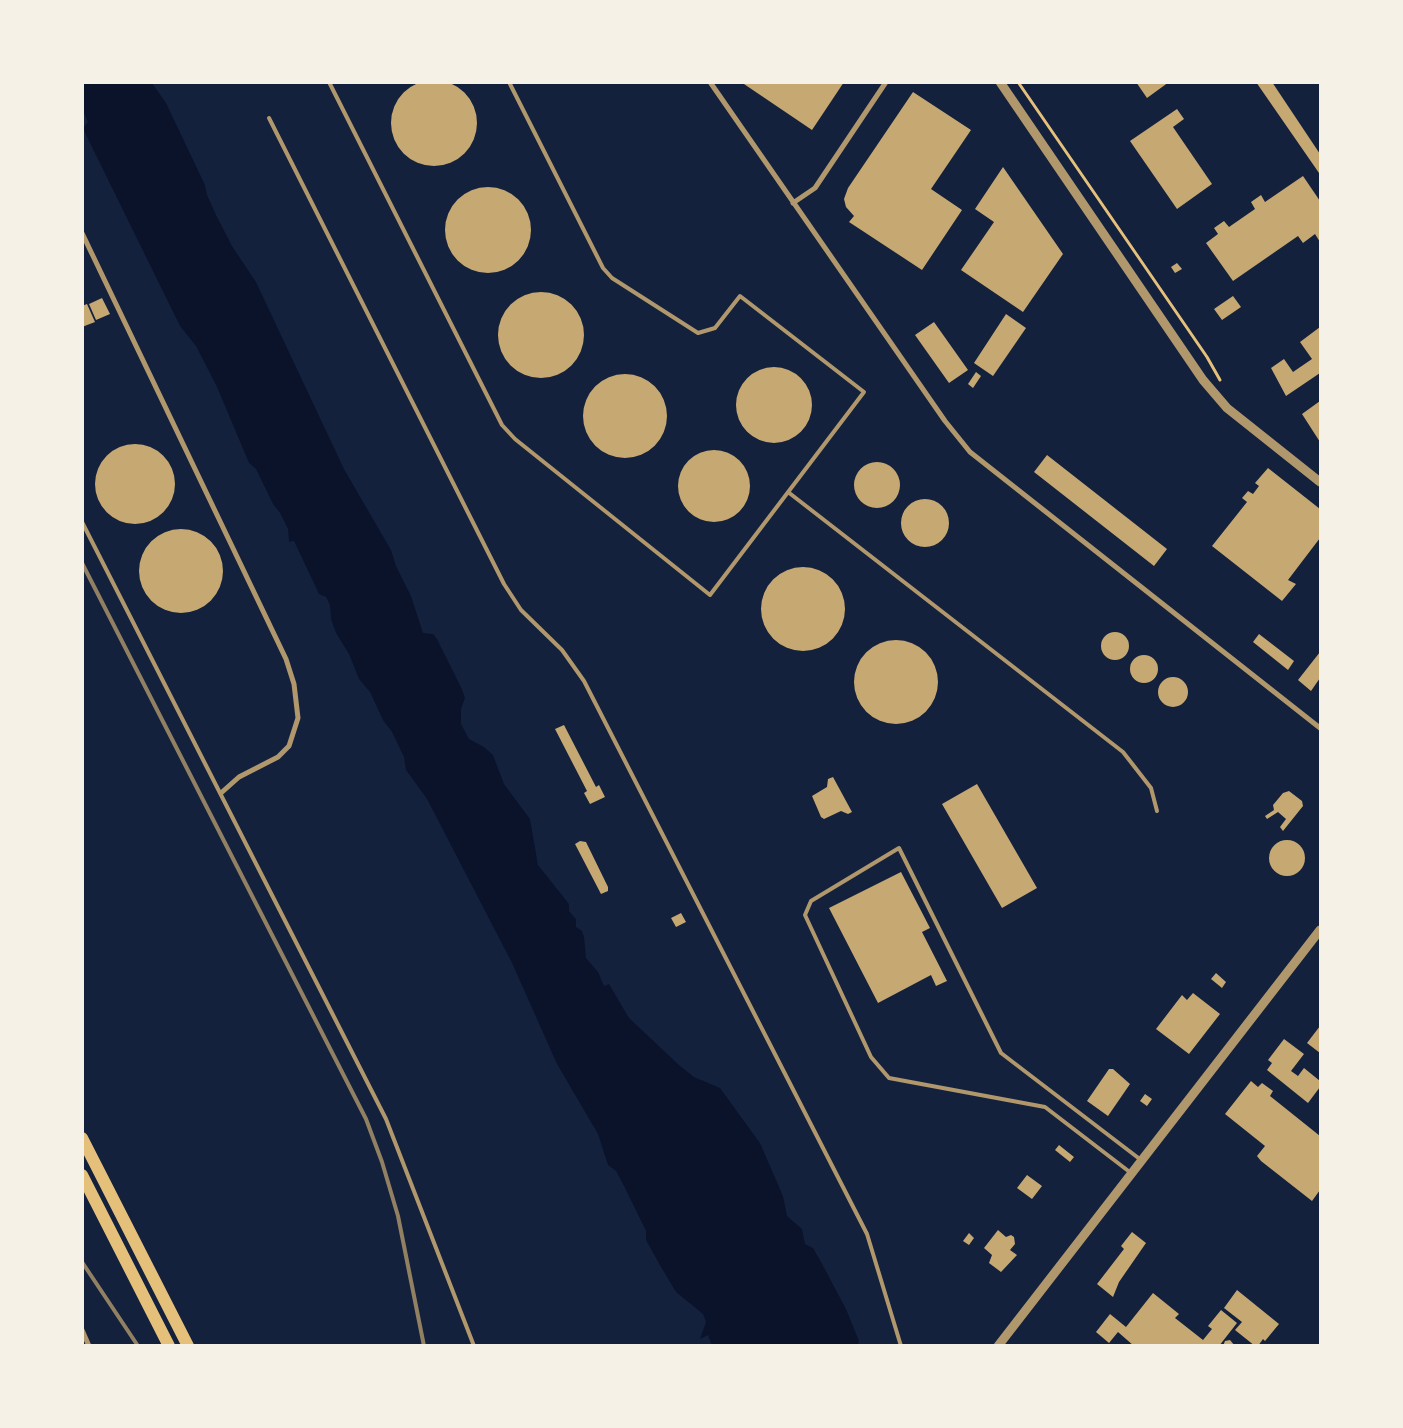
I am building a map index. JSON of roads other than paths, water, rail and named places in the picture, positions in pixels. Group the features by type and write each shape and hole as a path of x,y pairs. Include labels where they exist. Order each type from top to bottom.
{"main road":[{"path":"82,1138 188,1346"},
{"path":"82,1175 169,1346"}],"street":[{"path":"710,82 945,421 970,452 1320,728"},
{"path":"793,203 814,188 886,82"},
{"path":"1000,82 1202,380 1227,408 1320,482"},
{"path":"82,233 286,659 294,684 298,718 289,746 278,758 239,777 221,794"},
{"path":"998,1346 1320,930"},
{"path":"82,1330 84,1339 89,1346"}],"lane":[{"path":"329,82 496,416 511,436 710,595 864,392 740,296 715,328 698,333 612,278 603,268 509,82"},
{"path":"269,118 504,584 521,610 562,650 584,681 867,1234 901,1346"},
{"path":"788,492 1123,752 1151,788 1157,812"},
{"path":"82,522 386,1119 474,1346"},
{"path":"1131,1173 1045,1107 889,1078 871,1057 805,915 811,901 899,848 1002,1052 1141,1160"}],"water":[{"path":"83,82 152,83 166,103 205,185 207,195 217,217 232,246 256,282 344,469 391,550 396,566 411,596 423,633 433,634 437,639 461,687 465,698 461,709 461,724 469,739 484,747 493,755 504,784 530,819 538,865 569,904 569,911 576,919 576,927 582,931 584,937 586,958 598,972 604,986 609,984 629,1018 694,1077 720,1088 760,1143 783,1196 787,1216 802,1229 805,1244 813,1248 821,1262 846,1309 859,1341 858,1345 712,1346 708,1335 700,1339 706,1322 703,1314 676,1292 646,1240 646,1231 616,1171 608,1165 598,1134 557,1064 512,963 427,799 406,770 404,757 392,732 383,720 370,692 359,679 349,654 336,633 331,619 330,605 326,597 319,594 294,541 289,542 288,529 256,469 249,463 217,387 196,346 180,326 89,141 83,128 88,122 83,111"}],"railway":[{"path":"82,563 366,1119 382,1162 398,1216 424,1346"},
{"path":"82,1262 138,1346"}]}
